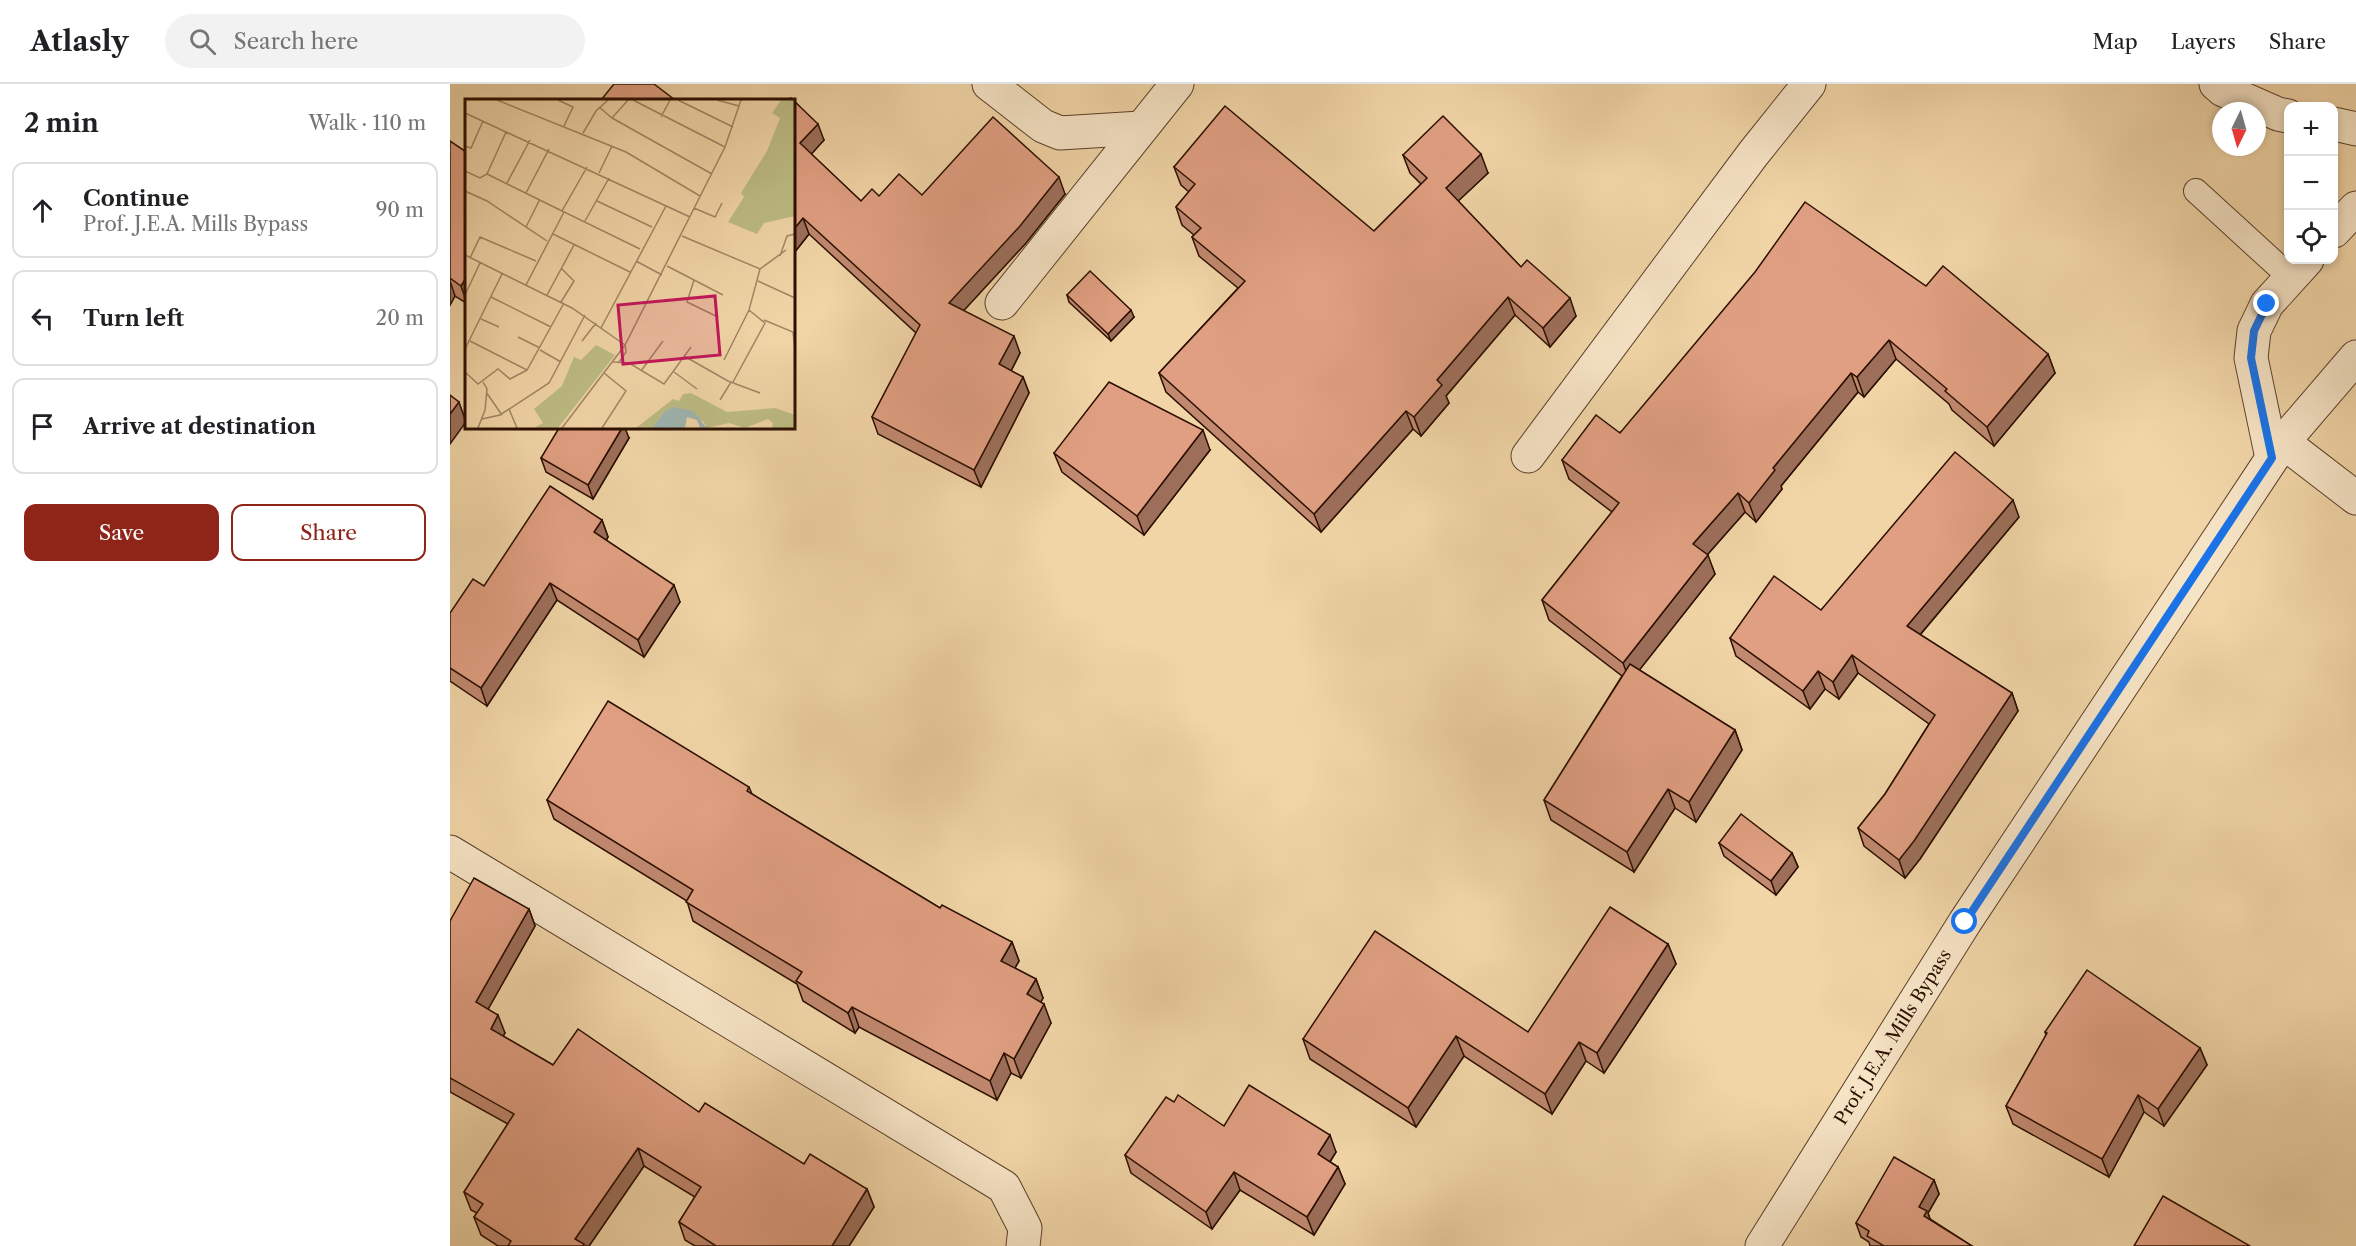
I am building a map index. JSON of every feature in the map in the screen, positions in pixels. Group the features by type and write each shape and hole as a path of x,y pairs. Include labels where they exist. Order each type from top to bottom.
{"street":[{"path":"989,84 1043,126 1060,133 1141,128"},
{"path":"1002,303 1177,84"},
{"path":"1528,456 1753,154 1809,84"},
{"path":"2216,84 2223,90 2284,115"},
{"path":"2338,125 2356,129"},
{"path":"2338,227 2356,208"},
{"path":"2298,268 2267,304 2254,331 2251,358 2277,450 2356,498"},
{"name":"Prof. J.E.A. Mills Bypass","path":"1762,1246 1965,922 2277,450 2356,357"},
{"path":"450,852 1004,1187 1025,1228 1023,1246"}],"lane":[{"path":"2196,191 2298,268"}],"building":[{"path":"614,84 654,84 674,99 602,99"},
{"path":"795,102 818,124 800,143 861,201 872,189 879,196 899,174 922,195 993,117 1059,177 1020,226 949,303 1014,336 999,364 1023,377 974,470 872,417 920,325 803,218 795,228"},
{"path":"1225,106 1374,231 1427,178 1403,155 1443,116 1481,154 1446,188 1521,267 1527,260 1570,298 1543,328 1508,297 1437,380 1442,385 1414,417 1406,411 1314,514 1159,373 1245,281 1192,237 1201,228 1176,207 1195,184 1174,167"},
{"path":"450,141 465,151 465,280 461,286 450,278"},
{"path":"1805,202 1926,286 1943,266 2048,354 1987,427 1945,391 1947,389 1889,340 1857,377 1851,373 1773,468 1775,470 1749,503 1738,493 1693,544 1708,555 1623,663 1542,600 1619,503 1562,460 1596,415 1620,433 1755,272"},
{"path":"1090,271 1131,310 1108,334 1067,295"},
{"path":"1109,382 1203,430 1137,516 1054,453"},
{"path":"450,395 459,402 450,414"},
{"path":"558,429 621,429 588,485 541,458"},
{"path":"1955,452 2013,500 1907,626 2012,693 1899,860 1858,828 1885,794 1935,715 1852,655 1833,682 1818,671 1803,691 1730,638 1774,576 1821,610"},
{"path":"550,486 602,520 594,532 674,585 638,640 550,583 481,688 450,668 450,613 473,579 484,586"},
{"path":"1630,664 1735,730 1689,802 1668,789 1627,852 1544,800"},
{"path":"608,701 749,787 747,791 940,908 942,905 1012,942 1001,961 1036,979 1027,994 1044,1004 1014,1059 1004,1053 990,1081 852,1007 848,1013 796,981 802,972 686,902 693,890 547,800"},
{"path":"1741,814 1792,853 1771,881 1719,843"},
{"path":"474,878 529,909 476,1002 498,1015 491,1029 553,1065 578,1029 699,1112 705,1103 804,1164 810,1154 867,1189 832,1246 716,1246 679,1222 701,1187 638,1148 575,1239 584,1244 583,1246 508,1246 511,1241 474,1217 483,1204 464,1192 514,1114 450,1078 450,921"},
{"path":"1610,907 1668,944 1597,1053 1579,1042 1545,1094 1456,1036 1408,1108 1303,1039 1375,931 1528,1032"},
{"path":"2087,970 2200,1048 2158,1109 2138,1095 2102,1159 2006,1106 2047,1033 2045,1032"},
{"path":"1249,1085 1330,1135 1318,1154 1338,1167 1307,1217 1234,1172 1206,1212 1125,1155 1166,1097 1174,1102 1178,1095 1224,1126"},
{"path":"1894,1157 1934,1180 1919,1207 1927,1211 1924,1216 1972,1246 1884,1246 1867,1236 1869,1231 1856,1223"},
{"path":"2163,1196 2250,1246 2134,1246"}],"route":[{"path":"1965,922 2272,458 2251,358 2254,331 2267,304"}]}
